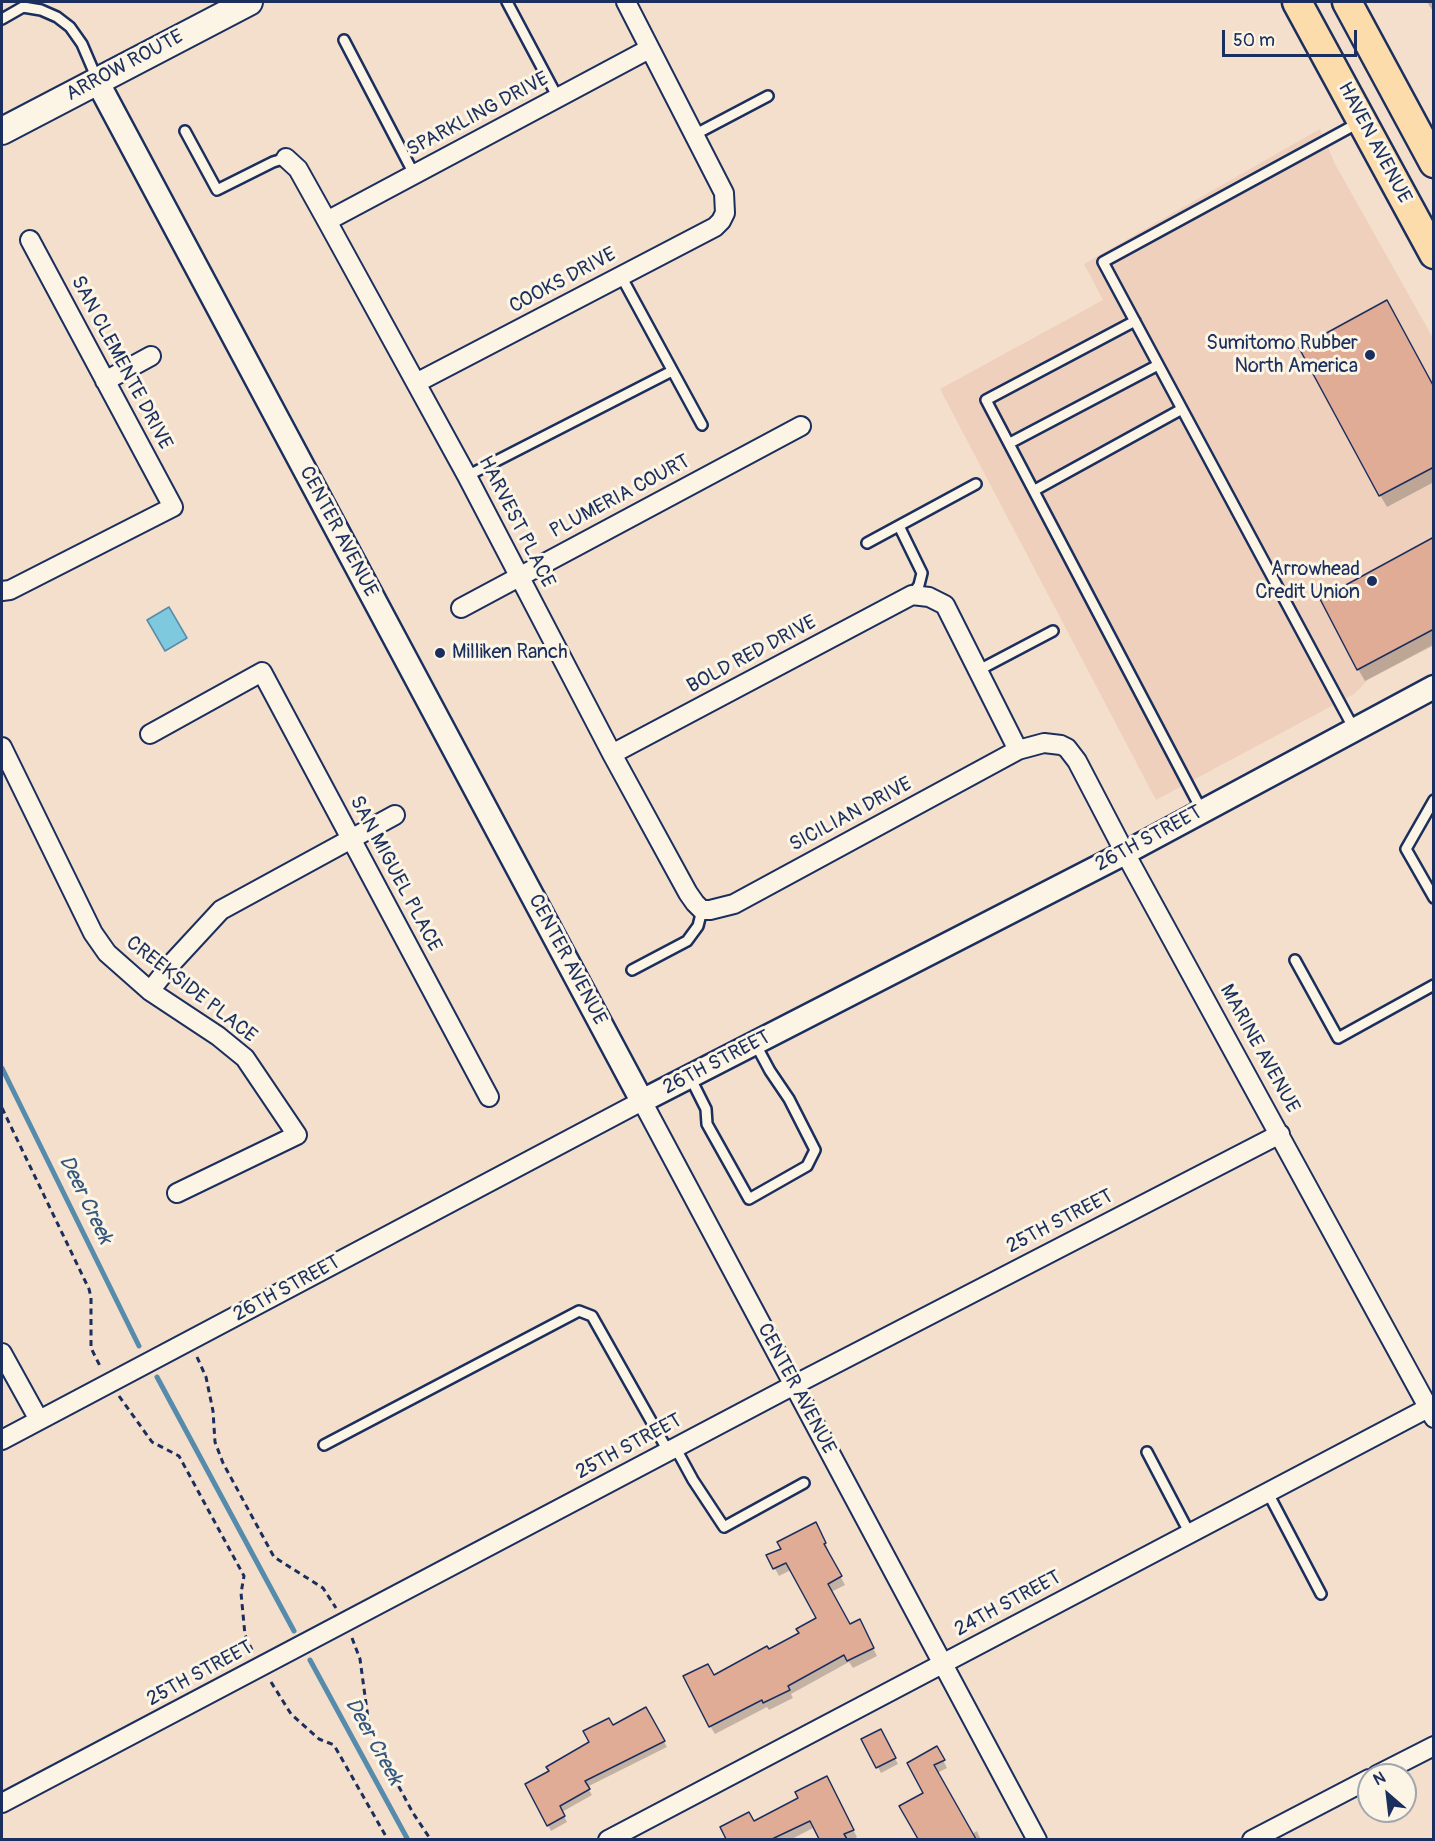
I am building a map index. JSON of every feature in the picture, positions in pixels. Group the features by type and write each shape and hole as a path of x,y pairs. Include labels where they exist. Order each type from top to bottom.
{"main road":[{"name":"ARROW ROUTE","path":"2,131 249,2"},
{"name":"HAVEN AVENUE","path":"1297,2 1434,254"},
{"path":"1347,2 1433,161"}],"street":[{"path":"626,2 694,135"},
{"name":"SPARKLING DRIVE","path":"327,221 649,49"},
{"name":"CENTER AVENUE","path":"98,81 1037,1839"},
{"name":"COOKS DRIVE","path":"416,383 720,223 724,213 724,193 694,135"},
{"name":"HARVEST PLACE","path":"286,158 298,169 327,221 467,476 612,754 688,893 702,910"},
{"name":"SAN CLEMENTE DRIVE","path":"2,591 10,590 173,507 30,240"},
{"path":"105,381 151,356"},
{"name":"PLUMERIA COURT","path":"461,608 801,426"},
{"path":"912,595 929,597 945,605 1018,750"},
{"name":"BOLD RED DRIVE","path":"612,754 912,595"},
{"name":"SAN MIGUEL PLACE","path":"150,734 262,672 489,1097"},
{"name":"26TH STREET","path":"2,1440 642,1101 1125,853 1433,689"},
{"name":"MARINE AVENUE","path":"1018,750 1038,744 1052,743 1061,744 1071,752 1431,1413"},
{"name":"CREEKSIDE PLACE","path":"2,747 93,933 107,953 150,991 218,1036 245,1058 297,1135 177,1193"},
{"name":"SICILIAN DRIVE","path":"702,910 718,909 734,904 1018,750"},
{"path":"150,991 172,963 221,910 395,815"},
{"name":"25TH STREET","path":"2,1803 671,1449 1280,1134"},
{"path":"2,1353 39,1420"},
{"name":"24TH STREET","path":"608,1839 1268,1493 1431,1413"},
{"path":"1401,1763 1434,1746"},
{"path":"1252,1839 1357,1785"}],"lane":[{"path":"507,2 558,98"},
{"path":"2,19 22,4 57,17 70,27 82,44 98,81"},
{"path":"344,40 414,174"},
{"path":"694,135 768,96"},
{"path":"1354,730 1103,262 1362,121"},
{"path":"186,131 217,190 273,162 286,158"},
{"path":"621,276 702,425"},
{"path":"1135,321 986,400 1202,811"},
{"path":"1010,443 1158,365"},
{"path":"467,476 672,370"},
{"path":"1035,490 1182,409"},
{"path":"867,543 976,484"},
{"path":"899,526 922,573 919,585 912,595"},
{"path":"979,670 1053,631"},
{"path":"1434,800 1406,849 1434,898"},
{"path":"632,970 687,941 698,926 702,910"},
{"path":"1295,960 1338,1038 1434,985"},
{"path":"690,1077 706,1109 707,1125 749,1199 807,1166 815,1150 789,1099 755,1043"},
{"path":"324,1445 579,1311 592,1316 671,1449 724,1527 804,1483"},
{"path":"1147,1452 1190,1534"},
{"path":"1268,1493 1321,1594"}],"path":[{"path":"2,1108 89,1289 91,1348 98,1362"},
{"path":"190,1340 206,1377 213,1411 215,1442 219,1453 274,1557 323,1588 346,1623 360,1659 369,1712 370,1733 413,1813 431,1839"},
{"path":"127,1407 152,1442 179,1456 244,1576 242,1593 244,1635 247,1640"},
{"path":"278,1691 291,1714 319,1739 334,1745 387,1839"}],"shaded area":[{"path":"1320,129 1335,164 1433,338 1433,644 1368,680 1354,694 1156,800 940,389 1103,300 1084,264"}],"water":[{"path":"169,607 187,638 165,651 147,620"}],"building":[{"path":"1387,300 1434,387 1434,467 1379,496 1299,348"},
{"name":"Arrowhead Credit Union","path":"1434,537 1434,629 1357,670 1320,599"},
{"path":"816,1522 826,1543 824,1544 842,1576 828,1584 850,1624 860,1619 874,1648 847,1661 844,1655 788,1686 790,1690 763,1703 762,1700 709,1727 683,1676 708,1664 714,1675 767,1646 769,1649 799,1633 796,1629 816,1618 786,1563 773,1569 766,1555 781,1549 777,1542"},
{"path":"646,1707 665,1741 585,1781 590,1789 560,1806 565,1816 547,1826 525,1784 549,1771 546,1767 589,1742 583,1731 609,1718 613,1725"},
{"path":"881,1729 896,1758 876,1768 861,1739"},
{"path":"937,1746 945,1760 934,1765 976,1839 918,1839 899,1806 923,1793 907,1763"},
{"path":"827,1776 854,1830 844,1834 847,1839 819,1839 810,1821 772,1839 726,1839 720,1827 749,1812 754,1821 798,1798 795,1792"}],"waterway":[{"name":"Deer Creek","path":"2,1068 139,1346"},
{"name":"Deer Creek","path":"157,1377 294,1631"},
{"name":"Deer Creek","path":"310,1660 408,1840"}],"place":[{"name":"Sumitomo Rubber North America","path":"1370,355"},
{"name":"Arrowhead Credit Union","path":"1372,581"},
{"name":"Milliken Ranch","path":"440,653"}]}
